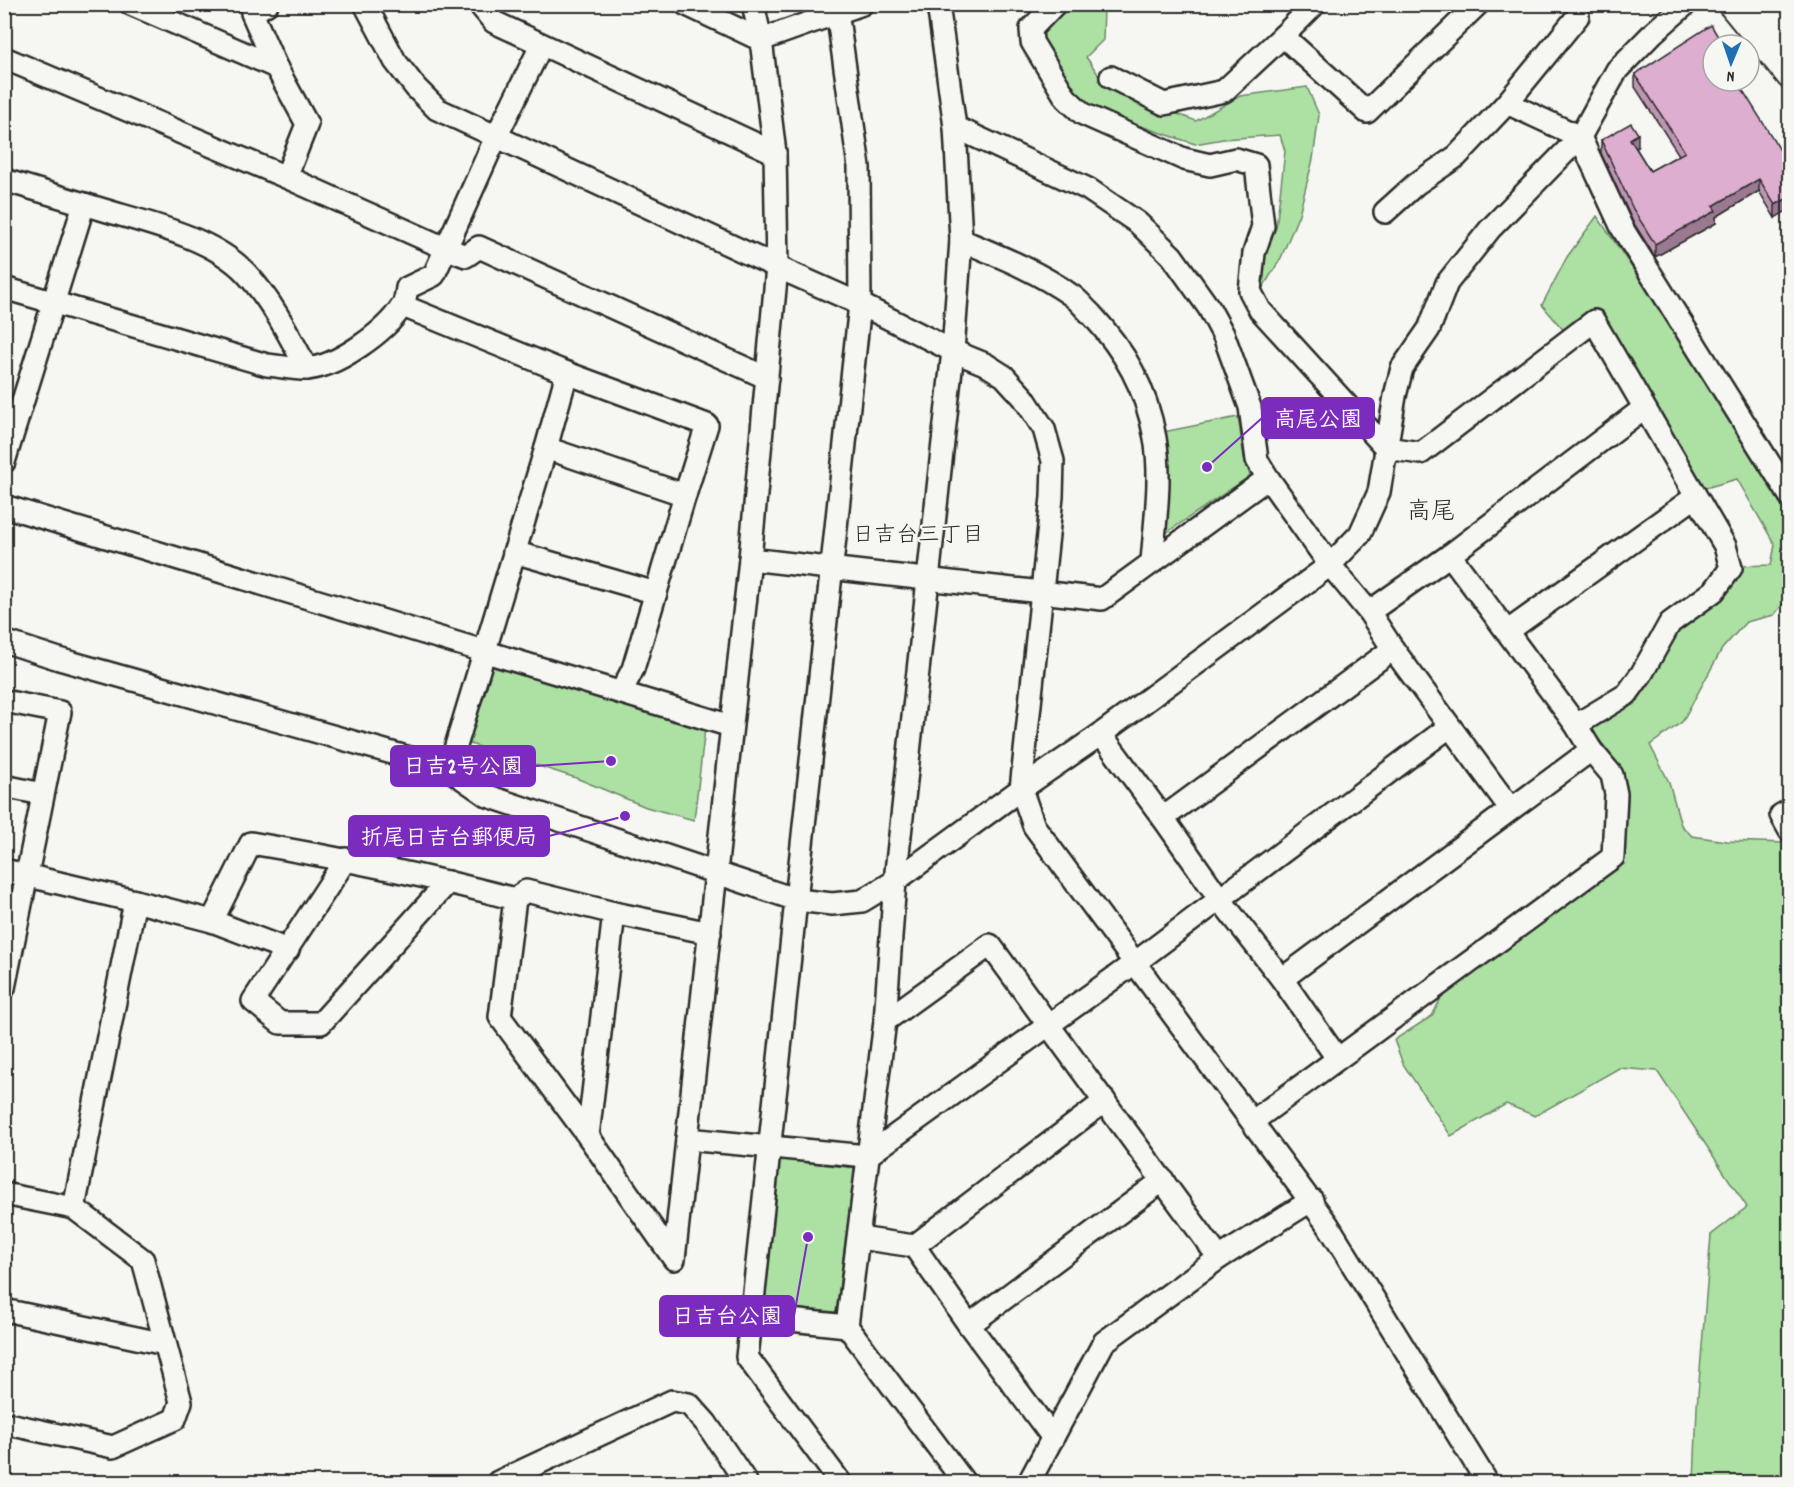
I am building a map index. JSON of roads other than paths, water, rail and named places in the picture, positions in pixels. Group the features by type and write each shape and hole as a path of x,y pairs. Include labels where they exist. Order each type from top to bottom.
{"main road":[{"path":"1731,4 1790,76"},
{"path":"1762,4 1790,39"}],"street":[{"path":"131,4 276,67"},
{"path":"267,4 252,13 276,67 307,124 286,177"},
{"path":"365,4 395,61 437,109 985,364 1004,376 1024,398 1044,429 1053,461 1052,497 1021,789 1034,826 1312,1200 1487,1482"},
{"path":"479,4 494,22 775,153"},
{"path":"685,4 761,40 837,9 862,4"},
{"path":"710,933 614,913 526,891 515,899 500,1017 588,1136 674,1260 710,933 715,873 750,559 777,267 775,153 761,40 753,4"},
{"path":"938,4 955,127 961,240 953,351 895,881 885,1021 847,1326 964,1482"},
{"path":"1055,4 1031,29 1032,42 1066,98 1083,114 1184,159 1210,165 1236,159 1256,165 1263,226 1254,253 1251,291 1260,310 1386,448 1421,453 1594,321 1725,546 1731,568 1714,591 1670,623 1642,673 1627,694 1576,725"},
{"path":"1111,77 1164,104 1224,91 1315,4"},
{"path":"1283,36 1367,112 1478,4"},
{"path":"4,641 59,659 449,770 488,796 797,900 832,904 862,901 895,881 1101,734 1330,565 1360,534 1379,492 1402,368 1429,330 1447,284 1490,229 1580,137 1617,70 1654,32 1686,4"},
{"path":"837,9 859,167 860,304 747,1357 840,1482"},
{"path":"1385,212 1416,184 1457,156 1507,103 1578,16"},
{"path":"4,288 267,365 307,369 340,358 357,349 403,306 407,288 434,275 496,137 542,46"},
{"path":"4,58 286,177 445,249 466,255 479,247 767,378"},
{"path":"1507,103 1580,137 1622,228 1790,496"},
{"path":"955,127 1088,189 1138,223 1172,256 1209,308 1224,336 1251,407 1257,460 1268,478 1330,565 1369,612 1449,727 1510,808"},
{"path":"4,180 176,231 214,249 244,271 283,324 307,369"},
{"path":"4,462 13,403 53,301 84,204"},
{"path":"961,240 1024,266 1073,296 1106,330 1135,372 1146,402 1155,439 1158,479 1152,562"},
{"path":"403,306 567,373 706,425 633,669 621,692"},
{"path":"449,770 567,373"},
{"path":"1369,612 1450,555 1644,408"},
{"path":"546,448 685,495"},
{"path":"750,559 1102,599 1268,478"},
{"path":"1508,631 1695,497"},
{"path":"4,506 731,726"},
{"path":"514,552 656,593"},
{"path":"1252,1120 1613,857 1616,794 1612,776 1591,750 1576,725 1508,631 1450,555"},
{"path":"1163,818 1393,649"},
{"path":"4,701 60,712 5,982"},
{"path":"687,1139 867,1156 1136,962 1449,727"},
{"path":"1101,734 1219,898 1282,979 1337,1058"},
{"path":"1282,979 1591,750"},
{"path":"4,786 42,794"},
{"path":"1790,810 1780,814 1790,831"},
{"path":"212,921 251,843 346,859 515,899"},
{"path":"346,859 253,1001 280,1023 321,1023 448,882"},
{"path":"4,870 212,921 288,950"},
{"path":"74,1208 135,901"},
{"path":"588,1136 614,913"},
{"path":"885,1021 990,945 1219,1258"},
{"path":"859,1238 914,1246 1105,1101"},
{"path":"969,1325 1163,1180"},
{"path":"4,1194 74,1208 143,1260 181,1402 175,1419 113,1447 4,1423"},
{"path":"1029,1482 1104,1342 1219,1258 1312,1200"},
{"path":"914,1246 1053,1438"},
{"path":"4,1311 165,1344"},
{"path":"752,1316 847,1326"},
{"path":"498,1482 672,1401 689,1404 706,1423 746,1482"}],"place":[{"name":"高尾公園","path":"1207,467"},
{"name":"日吉2号公園","path":"611,761"},
{"name":"折尾日吉台郵便局","path":"625,816"},
{"name":"日吉台公園","path":"808,1237"}],"district":[{"name":"高尾","path":"1431,513"},
{"name":"日吉台三丁目","path":"918,536"}]}
